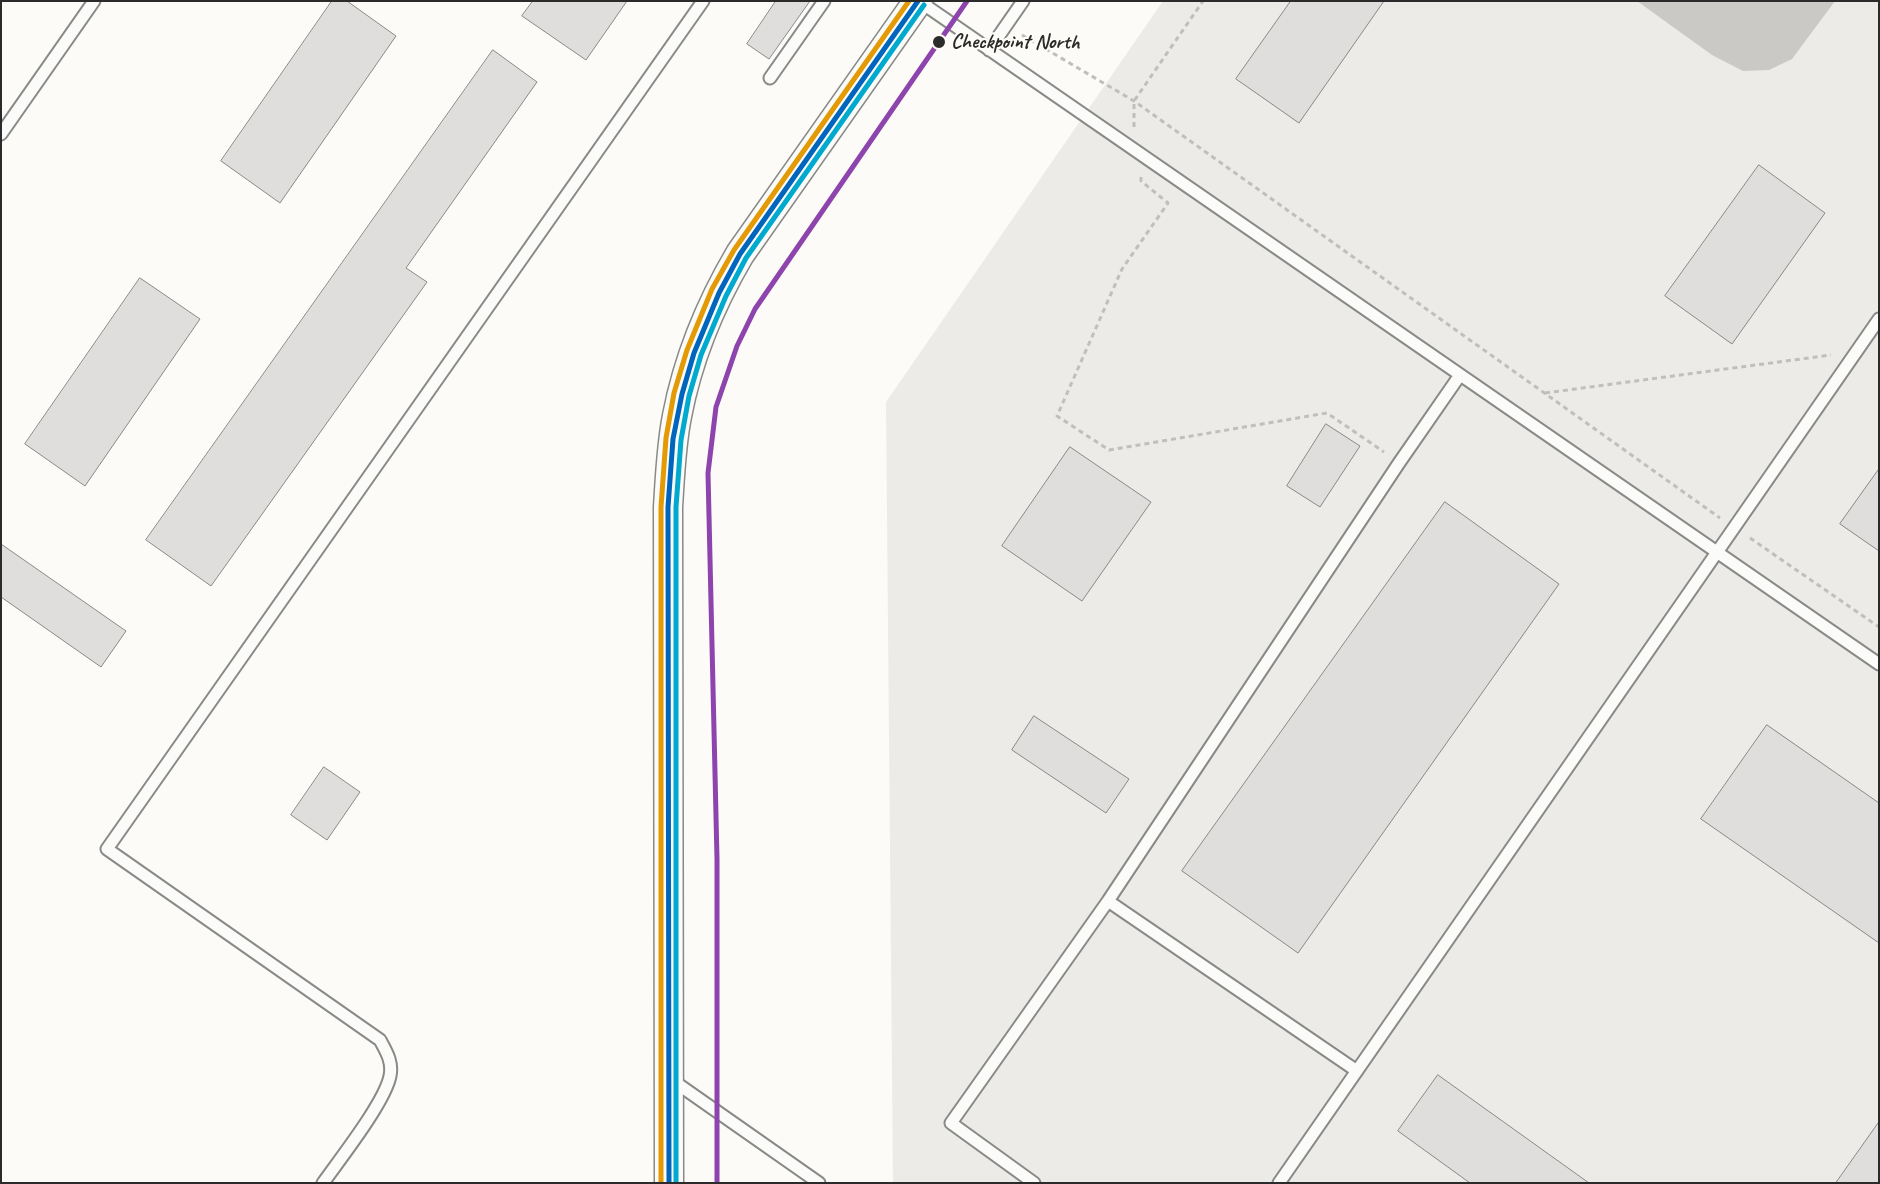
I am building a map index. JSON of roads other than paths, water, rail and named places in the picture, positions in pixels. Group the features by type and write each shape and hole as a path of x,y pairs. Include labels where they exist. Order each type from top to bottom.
{"street":[{"path":"669,1183 668,507 676,418 701,328 719,289 740,254 918,1"}],"lane":[{"path":"1,134 94,1"},
{"path":"323,1183 364,1123 390,1075 390,1057 380,1040 107,848 704,1"},
{"path":"770,78 824,1"},
{"path":"918,1 1879,664"},
{"path":"988,50 1023,1"},
{"path":"1279,1183 1879,319"},
{"path":"1034,1183 951,1123 1108,900 1399,463 1460,375"},
{"path":"1108,900 1357,1071"},
{"path":"668,1077 819,1183"}],"place":[{"name":"Checkpoint North","path":"939,42"}]}
